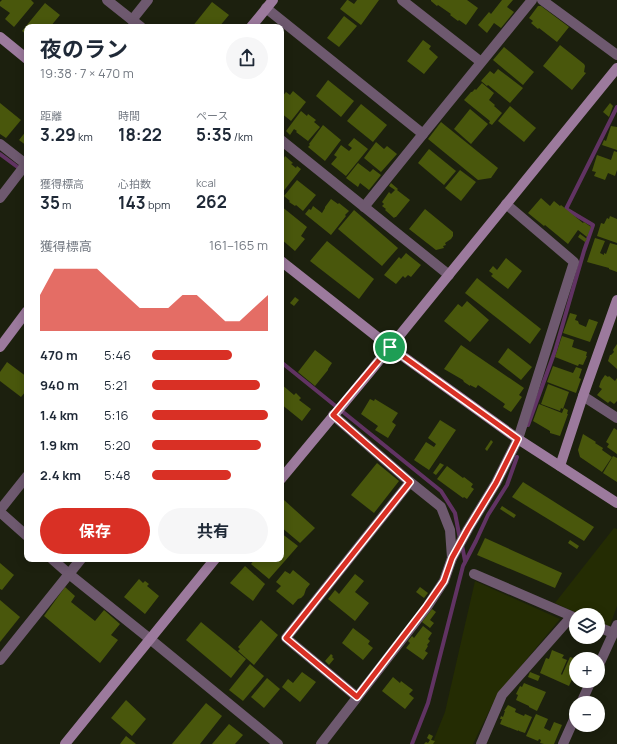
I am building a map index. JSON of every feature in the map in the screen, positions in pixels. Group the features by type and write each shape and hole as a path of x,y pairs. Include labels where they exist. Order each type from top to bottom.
{"street":[{"path":"107,0 137,24"},
{"path":"132,20 148,0"},
{"path":"253,24 273,0"},
{"path":"402,0 482,62"},
{"path":"364,207 532,0"},
{"path":"542,0 617,56"},
{"path":"266,8 423,134"},
{"path":"0,37 24,57"},
{"path":"284,475 617,68"},
{"path":"284,142 449,275"},
{"path":"0,144 24,162"},
{"path":"0,198 24,168"},
{"path":"322,744 444,581 452,558 521,441 574,262 506,204"},
{"path":"284,263 390,347 521,441 617,503"},
{"path":"560,466 617,300"},
{"path":"0,347 24,315"},
{"path":"584,396 616,416"},
{"path":"333,415 441,507 450,530 452,558"},
{"path":"24,480 0,511 24,533"},
{"path":"357,697 286,638 410,482"},
{"path":"55,562 278,744"},
{"path":"0,660 79,562"},
{"path":"65,744 213,562"},
{"path":"474,574 569,616"},
{"path":"481,744 502,695 569,623"},
{"path":"605,628 615,629 605,652"},
{"path":"563,744 569,731"}],"green space":[{"path":"614,528 617,529 617,606 609,628 605,626 605,608 569,608 569,609 555,603"},
{"path":"475,581 560,619 497,695 473,744 432,744 445,712"}],"building":[{"path":"2,0 31,0 34,3 14,27 5,19 10,13 0,6 0,2"},
{"path":"347,0 354,4 357,0 379,0 361,25 340,9"},
{"path":"431,0 467,0 478,8 466,25 459,20 458,21 438,5 437,6"},
{"path":"502,0 513,0 507,7 514,12 501,28 494,23 487,33 478,25 489,12 491,14"},
{"path":"212,2 229,15 222,24 194,24"},
{"path":"45,3 60,15 52,24 28,24"},
{"path":"538,6 541,6 569,27 557,42 531,23 533,21 529,18"},
{"path":"344,16 357,26 339,47 327,38"},
{"path":"423,40 431,46 429,49 438,57 424,74 407,61"},
{"path":"560,45 585,66 584,72 586,73 572,90 543,66"},
{"path":"504,47 534,72 523,85 493,60"},
{"path":"498,69 523,88 510,103 481,81 490,71 494,74"},
{"path":"328,80 354,101 341,117 316,96"},
{"path":"482,83 494,93 489,100 502,113 492,125 489,123 490,121 464,100"},
{"path":"293,91 306,102 291,121 284,115 284,94 286,92 290,95"},
{"path":"0,103 21,120 6,138 0,134"},
{"path":"610,103 613,106 609,117 603,112"},
{"path":"361,104 387,125 373,142 347,121"},
{"path":"510,106 536,128 524,142 498,121"},
{"path":"470,109 488,124 471,144 454,129"},
{"path":"301,111 307,116 308,114 316,120 314,122 320,127 308,141 294,129 290,135 286,131"},
{"path":"441,122 498,168 491,178 478,180 428,139"},
{"path":"323,125 341,140 325,161 308,147"},
{"path":"611,126 617,127 617,150 602,145 604,140 606,141"},
{"path":"24,134 24,144 19,140"},
{"path":"354,138 368,149 346,176 331,164 337,157 334,155 341,145 349,151 352,148 348,145"},
{"path":"376,142 384,149 387,146 397,154 381,172 364,158"},
{"path":"429,149 456,171 444,185 418,163"},
{"path":"614,151 617,152 617,170 615,176 608,173 605,180 594,176 596,172 592,171 597,155 611,160"},
{"path":"285,156 293,163 291,164 296,168 297,166 301,169 284,190"},
{"path":"358,163 370,172 373,169 381,175 369,190 360,183 358,187 346,178"},
{"path":"460,170 476,182 461,201 445,188"},
{"path":"297,180 316,195 303,211 296,205 295,206 289,202 290,201 284,196"},
{"path":"391,183 398,189 397,190 410,200 394,218 382,206 384,204 382,202 389,192 391,194 395,190 389,186"},
{"path":"541,198 550,206 554,201 560,206 561,205 583,223 584,222 591,227 587,237 578,230 568,244 528,213"},
{"path":"331,199 349,211 331,235 305,214 309,209 311,210 313,206 322,213"},
{"path":"284,208 307,227 301,236 305,239 295,251 284,242"},
{"path":"425,209 453,232 453,236 445,243 446,245 443,246 444,248 436,250 409,229"},
{"path":"354,210 398,248 382,266 338,229"},
{"path":"610,216 617,219 617,243 597,236 601,223 604,224"},
{"path":"580,234 587,239 585,242 578,237"},
{"path":"595,238 605,241 600,253 604,255 604,253 606,254 610,243 617,245 617,272 609,268 587,262"},
{"path":"327,241 374,279 359,299 310,261"},
{"path":"406,253 421,265 411,277 408,275 405,278 403,276 396,284 384,275 399,257 401,259"},
{"path":"506,258 522,271 508,289 491,276 493,274 489,271 493,266 497,270"},
{"path":"477,278 541,329 530,344 465,293"},
{"path":"295,297 299,300 294,306 290,303"},
{"path":"467,301 489,320 470,342 444,321 458,304 462,307"},
{"path":"570,313 577,315 575,320 578,321 579,324 586,327 589,319 598,322 590,342 563,333"},
{"path":"562,336 574,340 572,347 587,352 583,365 579,364 578,366 555,357"},
{"path":"617,344 617,369 608,361"},
{"path":"461,345 524,388 519,395 522,397 511,412 503,407 505,404 478,385 476,388 470,386 444,369"},
{"path":"508,348 532,367 521,380 498,362"},
{"path":"315,350 332,363 315,386 298,372"},
{"path":"7,362 24,375 24,394 21,397 0,381 0,372"},
{"path":"553,366 573,373 576,367 582,369 579,378 581,379 576,393 547,382"},
{"path":"605,375 608,377 609,376 615,381 617,378 617,401 614,404 610,401 608,403 597,395 602,389 599,387"},
{"path":"548,384 569,392 563,409 561,408 560,411 541,404"},
{"path":"284,387 294,395 296,393 301,398 299,400 311,409 302,421 284,406"},
{"path":"370,399 374,401 375,399 398,413 392,422 396,425 388,438 375,430 378,426 361,414"},
{"path":"539,404 562,413 564,408 568,410 560,436 550,433 550,431 533,421"},
{"path":"440,420 456,430 429,470 414,460 426,442 434,447 436,444 428,438"},
{"path":"614,428 617,430 617,454 607,447 609,444 606,442"},
{"path":"583,434 596,442 595,443 603,448 602,450 612,457 602,472 580,457 578,450"},
{"path":"491,440 493,442 487,451 485,449"},
{"path":"613,456 617,458 617,482 603,473"},
{"path":"377,463 399,481 374,513 351,495"},
{"path":"440,463 444,465 436,475 433,473"},
{"path":"447,466 473,484 471,487 474,489 467,499 464,497 463,498 437,479"},
{"path":"523,482 594,527 584,541 512,497"},
{"path":"284,500 315,528 300,543 284,530"},
{"path":"502,506 516,515 514,518 500,509"},
{"path":"284,535 298,546 284,562"},
{"path":"485,538 562,573 555,588 477,555"},
{"path":"570,540 579,546 577,549 568,543"},
{"path":"253,562 284,562 269,579 251,564"},
{"path":"0,563 14,575 2,590 0,589"},
{"path":"245,566 265,584 253,601 230,583"},
{"path":"293,570 310,584 304,595 293,605 276,591 281,586 276,582 285,571 290,574"},
{"path":"355,574 364,581 355,592 369,603 355,621 328,599 335,590 339,594"},
{"path":"139,579 143,583 145,581 149,584 147,586 159,596 145,614 124,597"},
{"path":"65,587 75,596 71,602 95,621 104,610 120,624 111,635 118,640 100,663 44,616"},
{"path":"420,587 428,593 424,598 416,592"},
{"path":"0,600 20,617 0,642"},
{"path":"432,609 436,612 430,620 434,623 430,628 422,622"},
{"path":"261,620 278,635 254,665 238,651 240,649 238,647"},
{"path":"201,622 246,659 231,678 186,640"},
{"path":"423,626 432,633 428,639 430,641 425,651 428,653 423,660 406,648 410,643 408,641 412,636 414,638"},
{"path":"353,628 370,641 368,644 373,648 363,660 342,643"},
{"path":"552,650 564,655 562,658 567,660 561,674 562,675 569,659 569,686 540,673 546,658 549,659"},
{"path":"331,654 334,659 329,665 325,661"},
{"path":"250,664 264,676 243,701 229,690"},
{"path":"302,672 316,682 300,702 282,687 288,679 293,683"},
{"path":"530,672 540,676 538,681 528,677"},
{"path":"393,677 400,683 401,681 413,690 409,694 414,698 405,709 382,691"},
{"path":"267,678 280,689 264,708 251,697"},
{"path":"524,683 546,692 537,711 516,700 518,695 516,694 520,686 522,687"},
{"path":"126,700 146,719 132,736 111,718"},
{"path":"206,703 222,716 200,744 172,744"},
{"path":"508,705 516,709 515,712 524,716 525,714 532,717 525,733 500,724 502,719 500,719 501,716 503,717 504,711"},
{"path":"536,714 548,719 544,728 550,731 554,722 562,725 554,744 540,743 541,740 539,739 538,741 526,736"},
{"path":"229,724 243,735 235,744 212,744"},
{"path":"429,734 433,736 431,740 435,741 433,744 424,744 426,742 428,743 430,740 427,738"},
{"path":"126,736 136,744 120,744"}],"waterway":[{"path":"528,425 555,351 593,225 566,209 617,107"},
{"path":"0,154 24,172"},
{"path":"284,364 441,491 455,513 460,539"},
{"path":"412,744 428,703 463,566 488,515 507,485 517,457"},
{"path":"462,545 465,561"}],"route":[{"path":"390,347 518,439 496,483 452,558 444,581 357,697 286,638 410,482 333,415 390,347"}]}
